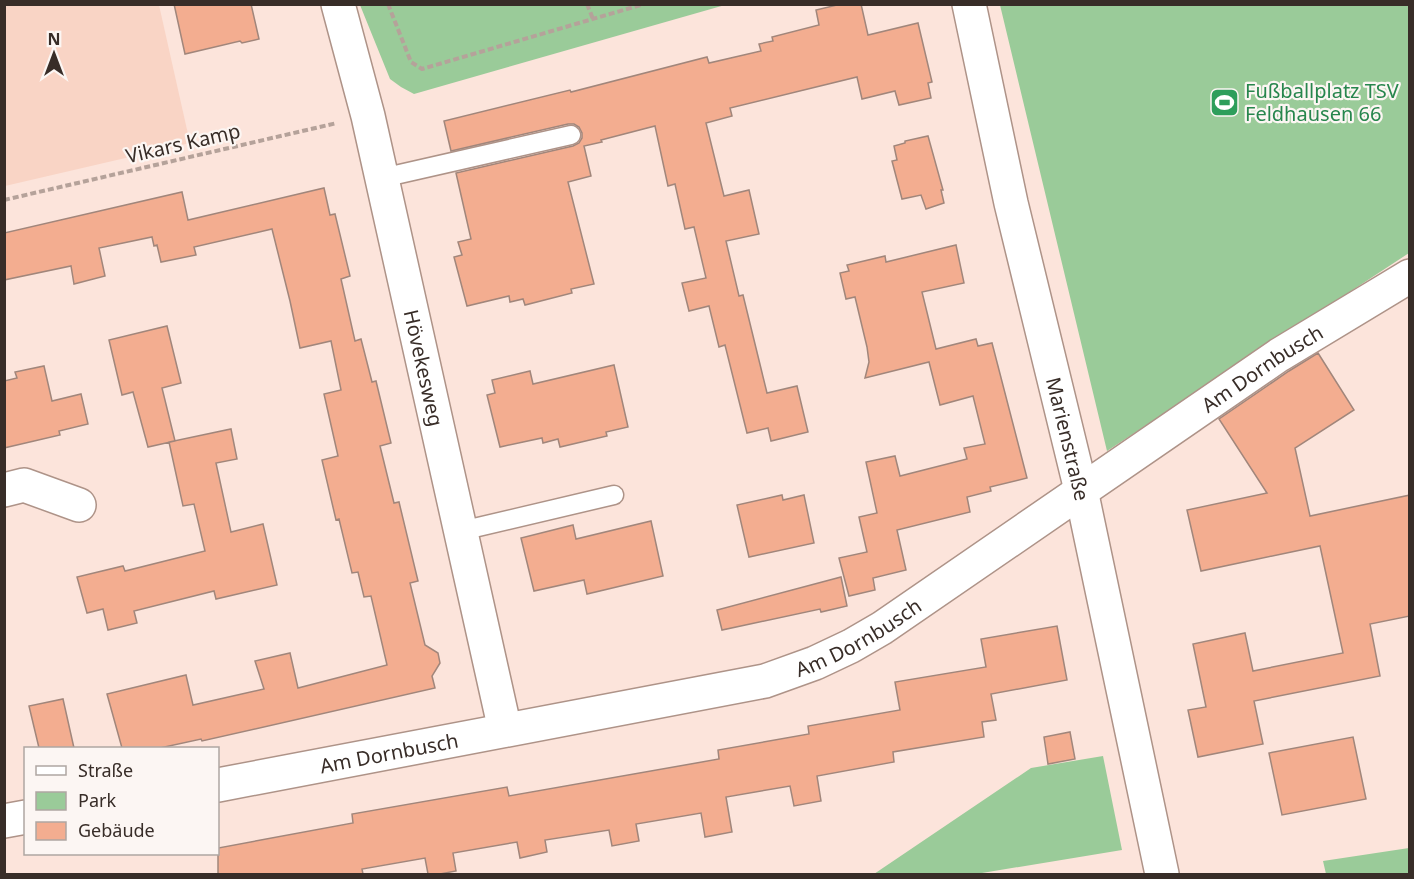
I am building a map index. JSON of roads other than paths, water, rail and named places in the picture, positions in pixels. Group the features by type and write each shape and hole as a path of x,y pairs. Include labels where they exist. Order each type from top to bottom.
{"street":[{"name":"Hövekesweg","path":"338,4 368,116 505,730"},
{"name":"Marienstraße","path":"969,4 1011,203 1081,490 1162,874"},
{"name":"Am Dornbusch","path":"219,785 765,681 815,663 882,628 1279,355 1410,276"},
{"path":"4,490 24,485 80,505"},
{"path":"4,821 24,817"}],"lane":[{"path":"382,178 571,135"},
{"path":"461,531 614,495"}],"place":[{"name":"Fußballplatz TSV Feldhausen 66","path":"1224,102"}]}
